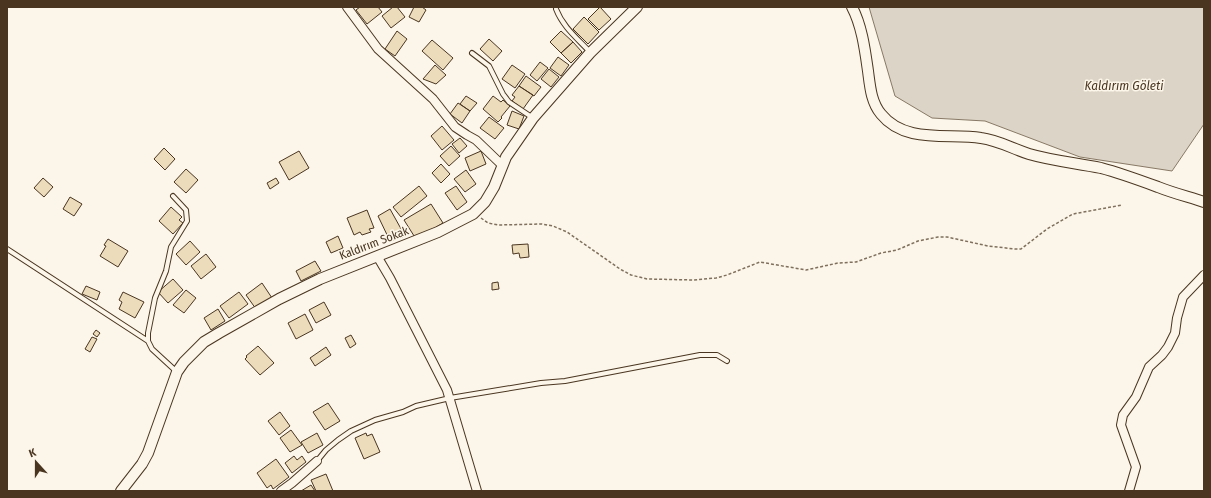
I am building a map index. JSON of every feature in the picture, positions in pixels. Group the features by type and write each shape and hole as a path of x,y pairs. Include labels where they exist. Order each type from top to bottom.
{"street":[{"path":"347,7 378,49 433,98 455,127 467,136 476,140 502,165"},
{"name":"Kaldırım Sokak","path":"121,491 142,464 148,453 177,372 193,352 219,333 320,279 438,232 473,214 485,202 494,187 502,165 514,145 534,118 590,53 636,7"},
{"path":"852,7 858,21 871,89 876,107 884,118 906,132 928,136 967,136 982,138 1006,144 1029,154 1058,161 1101,168 1204,202"},
{"path":"377,256 390,278 447,390 477,491"},
{"path":"1129,491 1136,467 1121,425 1123,415 1136,397 1149,367 1165,351 1175,333 1177,318 1184,297 1204,276"},
{"path":"281,491 317,461"}],"lane":[{"path":"556,9 565,26 590,53"},
{"path":"472,53 489,66 503,94 509,102 534,118"},
{"path":"173,196 186,210 187,221 172,247 166,271 158,290 151,314 148,341 152,349 177,372"},
{"path":"7,249 148,341"},
{"path":"317,461 326,450 338,440 363,425 403,412 416,406 450,398 565,380 700,355 717,355 727,361"}],"path":[{"path":"473,214 488,223 498,225 542,224 561,228 631,275 648,279 693,280 716,278 728,275 760,262 806,270 838,263 856,262 881,253 896,250 918,240 933,237 947,237 980,244 1021,249 1047,229 1073,214 1122,205"}],"water":[{"name":"Kaldırım Göleti","path":"869,7 1204,7 1204,124 1172,171 1080,157 985,121 932,118 895,96"}],"building":[{"path":"360,7 378,7 382,12 367,24 356,10"},
{"path":"393,7 397,7 405,17 391,28 382,16"},
{"path":"414,7 422,7 426,10 419,22 409,17"},
{"path":"600,7 611,19 599,30 588,19"},
{"path":"584,17 599,32 588,44 573,29"},
{"path":"397,31 407,39 395,56 385,49"},
{"path":"561,31 573,42 561,53 550,42"},
{"path":"489,39 502,51 493,61 480,49"},
{"path":"432,40 453,58 443,70 422,51"},
{"path":"573,42 582,52 571,63 561,53"},
{"path":"558,57 569,65 561,76 550,68"},
{"path":"540,62 548,68 537,81 530,75"},
{"path":"435,65 446,75 436,84 423,79"},
{"path":"512,65 525,74 515,88 502,79"},
{"path":"549,69 559,77 551,87 541,79"},
{"path":"526,76 541,87 534,96 519,86"},
{"path":"519,86 533,95 523,109 512,101 515,97 512,95"},
{"path":"466,96 477,103 470,111 460,104"},
{"path":"493,96 501,102 503,100 510,106 498,122 483,109"},
{"path":"458,103 470,111 462,123 450,114"},
{"path":"512,111 524,116 519,129 507,125"},
{"path":"489,117 504,128 495,139 480,128"},
{"path":"442,126 454,140 442,150 431,136"},
{"path":"460,138 467,146 459,153 452,144"},
{"path":"451,146 460,156 449,166 440,156"},
{"path":"164,148 175,159 165,170 154,159"},
{"path":"299,151 309,168 289,180 279,162"},
{"path":"481,151 486,164 470,171 465,158"},
{"path":"441,164 450,174 441,183 432,173"},
{"path":"186,169 198,180 186,193 174,182"},
{"path":"466,170 476,184 465,192 454,179"},
{"path":"43,178 53,187 44,197 34,188"},
{"path":"276,178 279,183 270,189 267,183"},
{"path":"419,186 427,196 401,217 393,207"},
{"path":"456,186 467,202 457,210 445,193"},
{"path":"70,197 82,204 74,216 63,209"},
{"path":"431,204 443,223 416,239 404,220"},
{"path":"171,207 182,217 179,220 183,223 173,234 159,221"},
{"path":"390,209 405,236 390,241 378,216"},
{"path":"367,210 374,228 369,229 371,232 362,235 360,232 354,235 347,218"},
{"path":"338,236 343,248 331,253 326,242"},
{"path":"108,239 128,251 118,267 100,256"},
{"path":"190,241 200,252 186,265 176,254"},
{"path":"528,244 529,257 520,258 519,253 513,254 512,245"},
{"path":"206,254 216,267 201,279 191,266"},
{"path":"315,261 321,271 301,281 296,271"},
{"path":"173,279 183,290 168,303 158,292"},
{"path":"498,282 499,289 492,290 492,283"},
{"path":"262,283 272,298 256,309 246,295"},
{"path":"86,286 100,292 97,300 82,294"},
{"path":"186,290 196,298 184,313 173,305"},
{"path":"123,292 144,302 135,318 119,309 122,302 119,300"},
{"path":"239,292 248,304 229,318 220,306"},
{"path":"324,302 331,315 316,323 309,310"},
{"path":"218,309 225,321 211,330 204,318"},
{"path":"305,314 313,330 296,339 288,323"},
{"path":"96,330 100,333 97,337 93,334"},
{"path":"351,335 356,344 350,348 345,338"},
{"path":"92,337 97,339 90,352 85,349"},
{"path":"258,346 274,363 260,375 245,359 247,357 246,356"},
{"path":"326,347 331,355 315,366 310,358"},
{"path":"328,403 340,421 325,430 313,412"},
{"path":"280,412 290,426 279,435 268,421"},
{"path":"291,430 302,445 290,452 280,438"},
{"path":"317,433 323,445 308,453 301,442"},
{"path":"366,433 367,436 372,434 380,452 364,459 355,438"},
{"path":"294,456 297,460 302,456 306,462 292,473 285,463"},
{"path":"276,459 289,477 273,489 271,485 267,488 257,473"},
{"path":"326,474 333,491 316,491 311,480"},
{"path":"311,485 315,491 301,491"}]}
